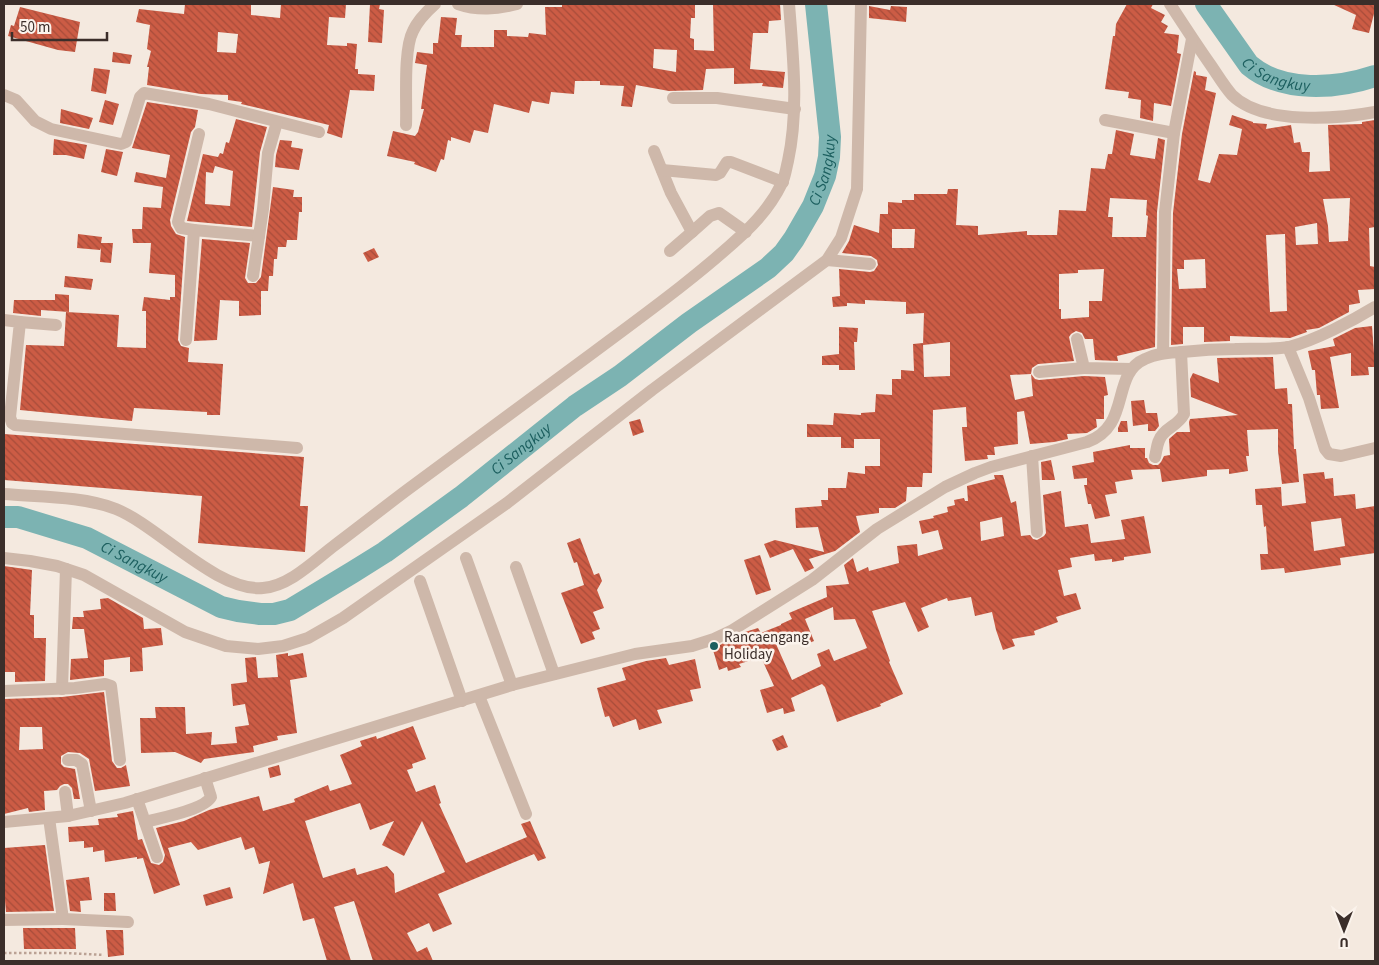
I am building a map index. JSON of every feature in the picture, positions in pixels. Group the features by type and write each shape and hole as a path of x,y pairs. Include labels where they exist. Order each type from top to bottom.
{"street":[{"path":"406,125 407,67 411,33 416,24 435,4"},
{"path":"458,4 468,8 483,9 517,4"},
{"path":"4,494 72,500 101,504 113,508 125,513 169,544 230,581 242,585 260,588 269,587 299,573 674,292 746,232 767,208 783,182 790,152 795,109 789,4"},
{"path":"4,558 30,561 66,569 93,580 186,632 226,646 258,649 283,646 308,638 343,618 507,503 652,390 826,260 841,238 857,189 861,4"},
{"path":"1170,4 1192,39 1233,96 1258,111 1293,117 1335,116 1375,112"},
{"path":"1163,353 1165,212 1174,134 1192,39"},
{"path":"10,98 35,121 51,129 121,144 126,142 140,97 144,93 209,104 319,132"},
{"path":"673,98 717,98 795,109"},
{"path":"1104,120 1174,134"},
{"path":"253,276 268,153 277,122"},
{"path":"199,134 178,222 181,228 259,236"},
{"path":"654,151 675,201 692,232"},
{"path":"662,170 716,175 720,173 724,164 731,162 783,182"},
{"path":"670,251 710,216 719,213 746,232"},
{"path":"186,340 194,230"},
{"path":"826,260 870,264"},
{"path":"4,822 68,816 91,811 137,799 512,685 635,654 692,646 714,639 731,631 812,580 877,529 945,488 975,473 1087,442 1101,436 1113,420 1127,375 1140,361 1163,353 1288,347 1333,329 1375,306"},
{"path":"4,320 56,325"},
{"path":"20,322 7,417 19,427 297,448"},
{"path":"1077,339 1084,368"},
{"path":"1288,347 1310,398 1323,444 1329,454 1341,456 1375,448"},
{"path":"1155,457 1159,440 1163,434 1180,422 1184,414 1181,352"},
{"path":"1040,372 1084,368 1130,370"},
{"path":"1032,456 1036,532"},
{"path":"466,558 512,685"},
{"path":"516,567 554,674"},
{"path":"62,689 66,569"},
{"path":"420,580 462,701"},
{"path":"4,691 62,689 105,684 111,686 120,760"},
{"path":"479,696 526,814"},
{"path":"68,760 76,760 82,764 91,811"},
{"path":"145,822 208,802 211,797 205,778"},
{"path":"66,792 68,816"},
{"path":"137,799 157,857"},
{"path":"49,818 63,920"},
{"path":"4,920 128,922"}],"path":[{"path":"4,953 66,953 104,956"}],"building":[{"path":"185,4 251,4 251,15 280,18 281,4 346,4 345,18 329,17 327,45 347,46 347,43 357,44 355,69 358,69 358,74 375,75 374,91 350,90 342,138 327,133 329,125 241,104 242,102 228,100 228,95 201,94 147,85 149,67 147,67 151,51 147,49 150,25 136,22 139,9 184,14","holes":["218,32 238,34 236,53 217,52"]},
{"path":"370,4 380,4 379,9 384,10 382,43 368,42"},
{"path":"562,4 695,4 695,18 691,18 690,38 694,39 694,50 714,51 713,4 780,4 781,20 769,21 768,33 753,33 750,69 785,72 783,88 762,86 763,83 734,84 734,68 706,69 703,90 669,91 636,85 632,107 621,106 624,86 600,85 600,81 575,81 574,94 551,92 549,104 532,101 529,113 494,104 488,133 474,130 470,143 451,137 451,141 448,140 444,160 441,159 436,172 414,164 415,162 387,156 393,131 415,136 418,132 424,109 421,109 427,65 415,63 417,52 433,54 433,43 438,43 441,17 457,18 455,35 462,35 461,47 494,47 494,30 507,30 507,36 528,37 529,33 546,35 545,7 562,7","holes":["654,49 677,50 676,72 653,68"]},
{"path":"1127,4 1153,4 1151,8 1165,15 1161,22 1168,26 1164,33 1179,35 1177,53 1181,54 1171,106 1154,103 1153,121 1140,118 1141,100 1128,98 1129,92 1105,89 1116,24"},
{"path":"1332,4 1375,4 1369,33 1352,29 1356,15"},
{"path":"869,6 890,10 891,6 907,7 906,22 869,18"},
{"path":"20,7 80,22 75,52 58,50 8,36 11,25 14,26"},
{"path":"113,52 132,55 130,64 112,62"},
{"path":"94,68 110,70 106,94 91,91"},
{"path":"1194,71 1196,75 1207,77 1205,90 1216,93 1198,180 1210,183 1219,154 1237,155 1242,129 1229,125 1232,115 1253,123 1267,124 1266,129 1291,125 1294,143 1300,142 1302,152 1310,152 1309,172 1330,171 1328,125 1362,124 1362,122 1375,120 1375,227 1369,228 1370,266 1375,267 1375,289 1358,290 1360,303 1349,305 1349,312 1319,328 1306,330 1307,332 1290,338 1230,336 1230,341 1204,342 1204,327 1183,327 1183,344 1171,345 1173,213 1182,134","holes":["1350,198 1348,241 1329,242 1323,199","1317,223 1318,244 1296,245 1295,227","1285,234 1287,311 1270,312 1266,235","1205,259 1206,288 1179,289 1177,269 1184,269 1184,260"]},
{"path":"105,100 119,104 113,125 99,122"},
{"path":"147,102 198,110 170,220 176,234 185,237 178,340 181,346 189,348 188,362 223,364 220,415 207,415 207,412 134,408 132,421 20,410 26,345 64,346 66,312 119,315 117,347 146,348 146,311 142,311 144,297 170,300 170,297 175,297 175,275 149,273 151,243 133,243 132,229 142,229 143,207 161,208 163,187 134,182 136,172 166,178 170,155 132,148"},
{"path":"61,109 93,118 89,129 60,123"},
{"path":"236,119 267,127 260,152 252,227 187,221 203,154 218,157 220,153 223,154 226,142 229,143","holes":["215,166 233,171 230,206 205,204 206,172 213,173"]},
{"path":"1116,130 1134,134 1130,155 1155,159 1158,138 1165,140 1157,212 1155,347 1117,356 1118,361 1095,360 1093,339 1085,339 1082,333 1076,331 1069,337 1074,361 1038,364 1032,368 1031,374 1035,379 1039,380 1084,376 1105,377 1108,395 1104,396 1104,419 1096,419 1097,427 1087,433 1067,434 1068,439 1030,444 1024,411 1017,412 1018,444 994,447 995,455 987,455 988,459 965,461 962,427 967,427 966,407 933,410 932,473 923,473 922,487 907,487 906,501 895,508 879,508 879,513 856,516 860,532 835,551 809,559 814,568 805,572 793,549 770,558 764,544 775,540 824,552 818,527 796,528 795,508 822,506 821,500 828,500 828,488 846,488 848,472 865,474 865,466 880,466 880,439 854,439 854,448 841,448 841,437 807,437 807,424 833,425 834,413 861,415 861,413 875,412 876,394 892,395 892,379 901,379 901,370 914,371 913,344 923,343 924,313 906,314 906,302 865,300 865,304 847,303 847,306 833,307 832,297 840,296 839,269 870,272 874,271 878,265 877,260 871,256 842,253 849,241 854,225 879,233 880,214 888,214 888,202 902,203 902,200 914,200 914,194 947,194 948,189 958,189 956,225 978,226 978,235 1027,231 1027,235 1057,235 1059,210 1086,211 1091,168 1105,169 1108,154 1112,154","holes":["1110,198 1147,200 1146,237 1112,237 1113,217 1108,217","892,229 915,229 914,248 892,248","1104,269 1102,301 1089,301 1089,317 1061,319 1061,309 1059,309 1059,274 1078,273 1078,270","950,342 950,376 924,377 923,345","1031,374 1033,396 1015,400 1010,375"]},
{"path":"54,139 87,145 84,159 66,155 53,155"},
{"path":"280,140 292,141 291,147 303,149 299,170 275,167"},
{"path":"106,149 123,152 117,176 101,172"},
{"path":"273,187 294,190 293,197 302,197 302,212 299,212 297,240 287,240 286,247 278,247 277,259 274,259 273,276 269,276 268,291 261,291 261,315 239,316 239,301 220,300 217,340 194,341 202,239 250,243 245,278 248,283 256,283 261,277"},
{"path":"78,234 102,237 101,243 113,243 111,263 100,262 101,248 100,250 77,248"},
{"path":"374,248 379,257 368,262 363,253"},
{"path":"65,276 93,279 91,290 64,287"},
{"path":"55,294 69,295 69,312 41,310 41,316 13,313 14,300 55,300"},
{"path":"1372,326 1375,367 1368,367 1369,375 1351,376 1351,353 1330,357 1339,408 1321,409 1320,395 1317,395 1315,370 1312,370 1308,351 1335,346 1333,339 1355,328"},
{"path":"839,327 858,328 857,342 854,342 855,370 839,370 839,365 822,365 822,356 839,354"},
{"path":"1273,357 1275,389 1287,388 1288,404 1292,404 1294,449 1296,449 1299,482 1282,484 1278,451 1278,429 1247,430 1249,456 1246,456 1248,471 1229,474 1229,469 1207,470 1207,476 1162,482 1160,469 1131,470 1133,479 1115,482 1117,493 1105,495 1110,516 1095,519 1091,504 1088,504 1084,485 1087,485 1087,478 1074,479 1072,466 1094,462 1093,452 1130,445 1130,448 1145,448 1145,458 1147,458 1149,463 1158,465 1164,456 1170,455 1169,439 1177,432 1190,432 1190,419 1238,415 1191,397 1190,379 1193,373 1219,383 1217,358"},
{"path":"1144,400 1146,413 1157,413 1159,426 1155,431 1148,431 1148,424 1133,426 1131,401"},
{"path":"640,419 644,432 633,436 629,422"},
{"path":"1121,421 1127,421 1128,432 1118,432"},
{"path":"4,434 304,457 300,506 308,506 305,552 198,543 202,496 4,480"},
{"path":"1051,460 1055,480 1042,480 1041,462"},
{"path":"1324,472 1325,479 1333,478 1334,496 1355,494 1356,509 1375,506 1375,553 1340,558 1341,565 1285,573 1284,568 1261,570 1260,554 1268,554 1266,526 1264,527 1262,505 1256,505 1255,489 1281,487 1282,506 1306,503 1303,474","holes":["1341,518 1345,546 1314,551 1311,522"]},
{"path":"994,475 1003,475 1011,503 1016,501 1021,536 1030,535 1033,539 1037,540 1044,536 1046,533 1043,495 1061,491 1065,527 1088,524 1091,543 1125,539 1121,520 1144,516 1151,553 1124,557 1124,560 1112,562 1112,559 1095,561 1094,554 1070,558 1072,567 1058,570 1064,596 1076,593 1081,609 1056,617 1058,622 1034,631 1035,635 1012,639 1015,646 1003,650 992,612 975,616 971,597 948,601 947,598 921,608 929,627 918,632 905,602 872,611 889,662 903,694 880,704 881,706 837,722 825,687 822,684 791,698 795,711 784,714 783,708 767,713 760,690 774,686 761,657 739,664 741,667 728,671 727,667 719,670 713,650 745,632 758,628 761,633 792,619 789,613 827,597 826,586 849,584 844,565 853,558 857,572 868,567 869,571 899,563 897,546 917,544 918,556 943,549 938,530 922,534 919,521 934,518 933,516 948,512 947,507 955,505 954,500 964,498 965,501 968,501 967,486 995,479","holes":["1002,517 1004,536 981,541 980,522","833,607 834,620 855,619 867,648 834,661 829,649 817,654 821,666 792,680 776,644 797,635 802,646 814,641 805,619"]},
{"path":"580,538 594,575 599,573 602,581 597,590 604,608 593,612 600,629 592,632 595,639 581,644 561,593 584,585 577,562 574,563 567,543"},
{"path":"760,555 771,590 756,595 744,560"},
{"path":"4,566 32,570 30,615 34,615 34,638 46,638 45,681 15,682 15,672 4,672"},
{"path":"108,598 143,618 144,629 161,628 163,645 142,648 143,671 130,672 130,657 104,660 104,676 70,680 71,659 88,658 84,629 72,629 73,617 84,617 83,611 101,609 100,599"},
{"path":"288,653 288,656 303,653 307,677 290,680 297,733 277,736 278,740 253,746 254,752 204,759 201,763 175,752 141,753 140,718 156,718 155,707 185,707 186,734 212,732 211,745 237,743 235,727 249,725 245,704 233,706 231,684 247,682 245,658 256,657 258,678 278,677 276,655"},
{"path":"666,658 669,665 695,659 701,688 690,690 693,701 657,710 662,723 639,730 636,719 613,727 609,716 605,717 597,688 626,680 622,668 646,661"},
{"path":"104,692 112,761 117,768 126,765 130,786 95,791 89,759 80,753 68,752 61,756 61,764 64,767 75,769 80,799 74,799 72,788 68,784 64,784 57,790 44,791 45,810 29,812 28,808 4,814 4,699 62,697","holes":["20,727 42,727 43,749 19,750"]},
{"path":"413,726 426,759 412,764 413,768 407,770 416,792 435,785 441,803 439,804 466,863 527,837 521,824 530,821 546,858 538,861 534,854 438,894 452,924 433,932 429,923 407,933 417,952 427,947 433,961 373,961 354,901 334,907 351,961 327,961 314,918 303,921 293,883 263,894 270,861 259,864 254,847 245,850 241,837 198,850 191,842 168,848 180,885 154,894 143,858 137,859 137,857 105,862 104,850 93,852 93,847 84,848 84,841 69,842 68,827 99,825 98,819 118,817 117,814 133,811 138,840 142,839 151,863 159,865 163,862 165,855 156,828 184,821 209,810 259,796 263,811 295,802 294,799 328,785 330,791 352,784 340,755 362,746 360,741 376,736 377,739","holes":["360,803 370,830 394,821 382,845 404,856 422,821 445,872 395,893 394,874 387,866 357,875 355,868 323,878 305,821"]},
{"path":"783,735 788,747 777,751 772,740"},
{"path":"279,765 281,775 270,778 268,768"},
{"path":"45,845 54,911 6,912 4,848"},
{"path":"89,877 92,900 80,901 81,912 70,911 66,880"},
{"path":"230,887 233,898 206,906 203,895"},
{"path":"104,893 115,893 116,911 104,911"},
{"path":"23,928 75,928 76,949 24,949"},
{"path":"106,930 123,930 124,955 108,957"}],"waterway":[{"name":"Ci Sangkuy","path":"4,517 18,517 87,538 221,607 260,614 274,614 290,610 385,552 461,497 575,406 620,376 689,323 768,268 784,253 813,206 825,176 829,157 830,137 816,4"},
{"name":"Ci Sangkuy","path":"1206,4 1249,65 1262,74 1277,80 1310,86 1344,84 1375,76"}],"place":[{"name":"Rancaengang Holiday","path":"714,646"}]}
